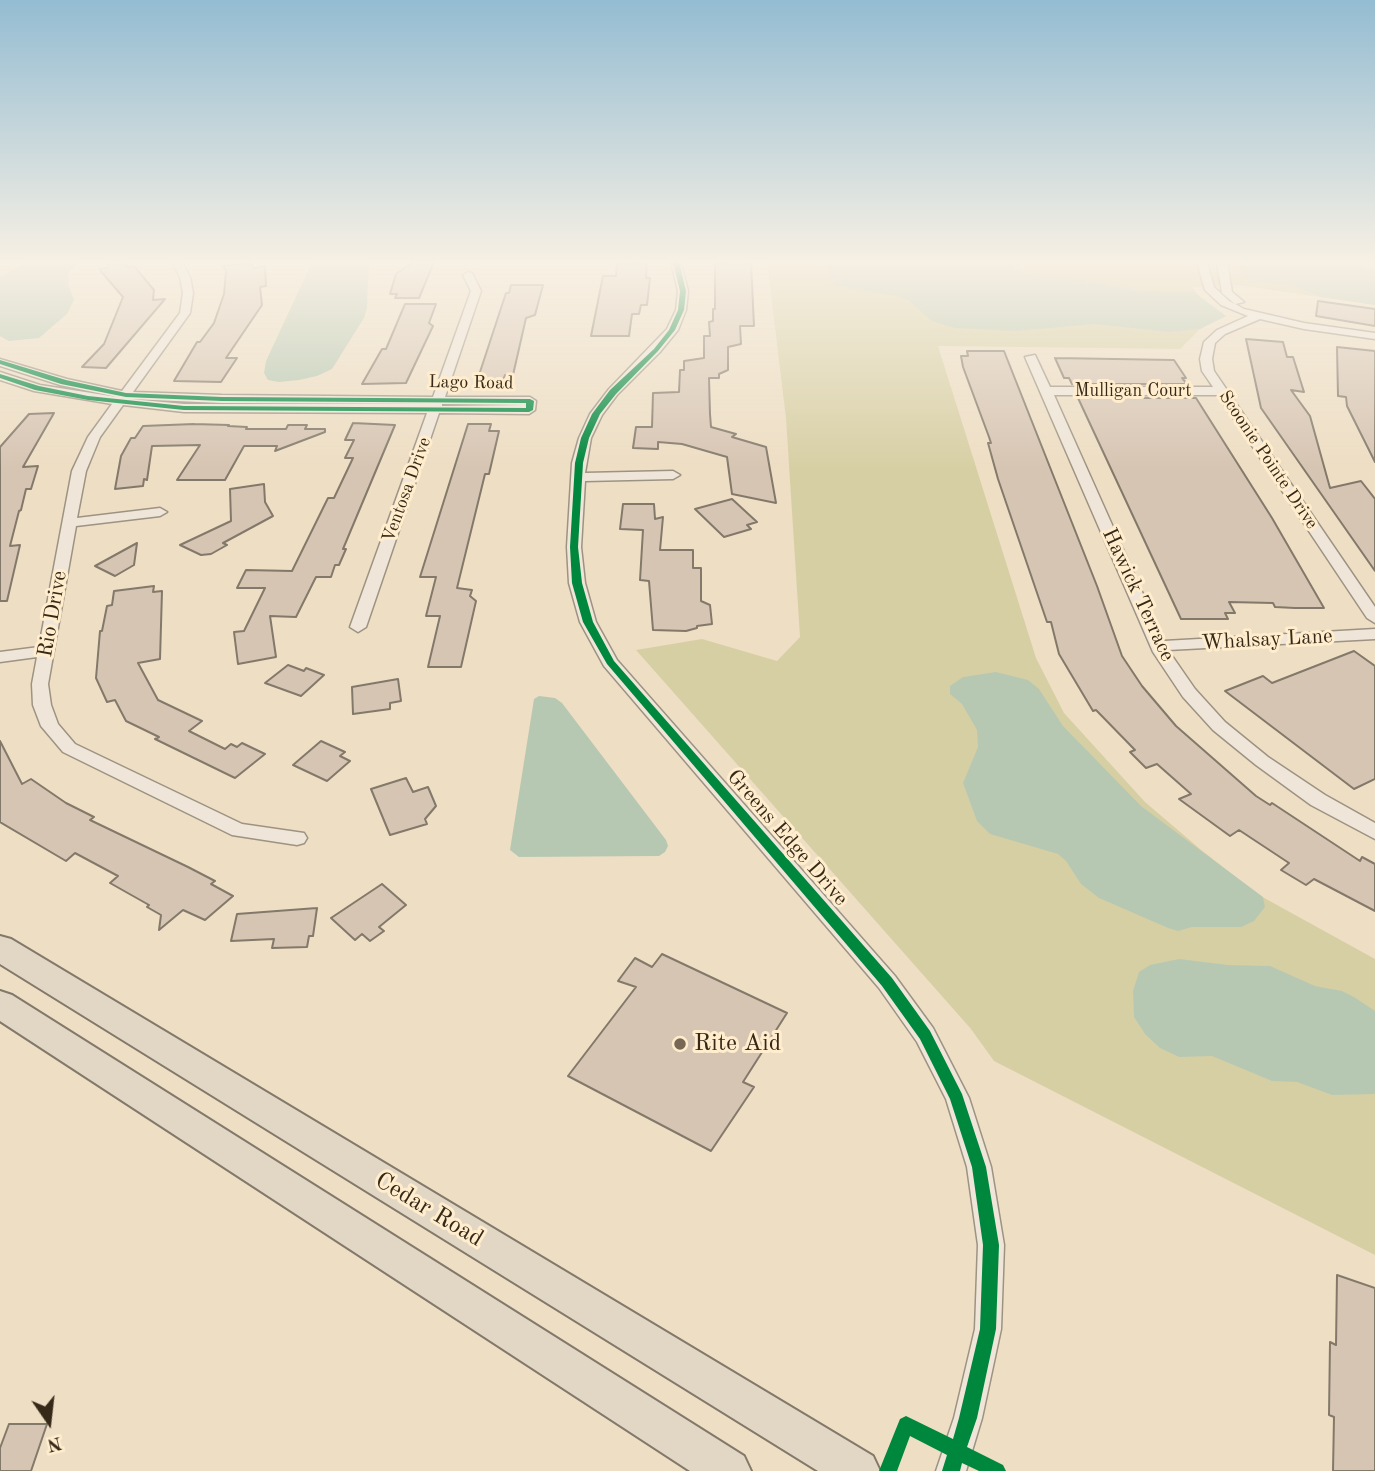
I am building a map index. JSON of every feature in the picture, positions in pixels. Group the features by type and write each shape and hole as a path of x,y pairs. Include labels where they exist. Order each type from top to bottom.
{"main road":[{"name":"Cedar Road","path":"0,948 858,1471"},
{"path":"0,1004 729,1471"}],"street":[{"name":"Rio Drive","path":"172,331 84,456 74,488 40,684 42,705 50,726 69,747 117,774 239,830 297,838"},
{"name":"Ventosa Drive","path":"358,626 462,331"},
{"name":"Greens Edge Drive","path":"672,331 656,351 612,391 596,414 585,438 578,477 574,547 577,583 588,622 610,662 887,982 926,1035 957,1098 979,1167 991,1245 988,1329 968,1418 951,1471"},
{"name":"Scoonie Pointe Drive","path":"1224,331 1210,342 1206,359 1208,371 1375,618"},
{"path":"1344,331 1375,336"},
{"name":"Hawick Terrace","path":"1031,357 1159,646 1189,693 1219,726 1262,761 1318,800 1375,832"},
{"name":"Lago Road","path":"0,362 122,399"},
{"name":"Lago Road","path":"0,376 59,393 215,410 530,401 529,410 437,404"},
{"name":"Mulligan Court","path":"1046,391 1221,391"},
{"path":"578,477 673,475"},
{"path":"69,523 160,512"},
{"name":"Whalsay Lane","path":"1159,646 1375,634"},
{"path":"0,657 46,651"}],"shaded area":[{"path":"0,331 48,331 39,338 9,341 0,336"},
{"path":"280,331 356,331 332,369 317,376 279,382 268,380 264,373 266,361"},
{"path":"775,331 1198,331 1180,349 938,346 1036,658 1064,713 1145,802 1200,849 1257,894 1375,959 1375,1255 994,1061 971,1029 636,650 702,639 777,661 800,637 786,418"},
{"path":"996,672 1028,680 1039,689 1063,726 1141,806 1263,897 1265,907 1254,921 1241,927 1192,927 1178,931 1168,928 1099,898 1081,884 1058,854 990,834 977,821 963,783 978,747 977,730 962,704 950,694 950,686 963,677"},
{"path":"539,696 555,698 562,703 666,840 668,846 665,852 659,856 519,857 510,850 534,699"},
{"path":"1179,959 1228,965 1270,966 1315,986 1342,991 1375,1011 1375,1094 1332,1095 1297,1082 1272,1081 1212,1056 1179,1057 1160,1048 1145,1034 1134,1017 1133,991 1139,972 1150,965"}],"building":[{"path":"109,331 138,331 106,368 82,367 104,344"},
{"path":"208,331 245,331 226,358 237,358 221,382 174,381 197,342 200,342"},
{"path":"394,331 431,331 406,383 362,384 382,349 386,349"},
{"path":"494,331 523,331 513,375 505,375 501,385 480,385 481,378 478,378"},
{"path":"592,331 630,331 629,336 591,336"},
{"path":"710,331 740,331 741,344 728,347 728,370 719,374 719,378 709,378 711,427 736,434 732,437 766,447 776,503 732,494 727,457 682,444 658,442 658,449 633,448 636,427 652,427 653,393 679,392 680,370 684,370 684,361 704,358 704,336 710,336"},
{"path":"1246,339 1283,342 1287,357 1293,357 1304,392 1291,390 1310,416 1330,488 1361,481 1375,499 1375,571 1261,408"},
{"path":"1337,347 1375,351 1375,462 1347,406 1346,397 1338,396"},
{"path":"967,351 1004,351 1122,656 1142,686 1176,726 1256,796 1270,805 1272,803 1360,861 1362,857 1375,864 1375,911 1314,879 1306,885 1281,870 1289,863 1239,830 1230,836 1179,799 1191,794 1157,764 1146,768 1130,752 1135,750 1096,710 1093,711 1059,654 1051,622 1047,622 998,479 988,443 991,443 963,367 961,356 968,356"},
{"path":"1055,358 1174,360 1187,384 1072,384 1069,378 1064,378"},
{"path":"1078,398 1196,398 1272,518 1324,608 1229,602 1235,613 1225,613 1228,619 1181,619"},
{"path":"54,413 23,467 38,466 31,489 26,489 10,546 20,545 7,601 0,601 0,447 29,414"},
{"path":"353,423 395,425 343,549 346,549 339,565 335,565 331,577 316,577 296,617 270,616 276,657 238,664 234,632 244,631 265,588 237,588 246,570 292,571 328,498 334,498 353,458 345,458 354,440 345,440"},
{"path":"468,424 491,424 489,431 499,431 489,474 485,474 457,588 472,590 470,596 476,601 461,667 428,667 440,616 426,616 436,577 420,577"},
{"path":"229,425 247,427 246,429 286,429 288,425 307,425 305,429 325,429 325,432 275,451 277,446 244,446 225,480 177,480 200,445 152,446 147,480 144,479 143,486 115,489 121,456 131,438 135,438 143,426"},
{"path":"264,484 265,502 273,516 223,543 227,545 211,554 201,555 180,545 231,521 230,489"},
{"path":"732,499 757,522 747,525 751,529 724,537 695,509"},
{"path":"623,504 654,504 655,519 663,517 660,550 693,550 693,568 701,568 701,601 710,605 712,624 686,631 653,630 649,581 640,580 643,530 620,529"},
{"path":"137,543 134,565 115,576 95,566"},
{"path":"154,586 153,592 162,591 160,659 138,663 158,700 202,721 189,731 225,749 231,744 237,747 242,743 265,754 235,778 155,739 159,737 126,721 115,700 107,702 96,678 100,631 107,606 112,605 114,591"},
{"path":"1354,651 1375,666 1375,779 1354,789 1225,691 1263,676 1272,683"},
{"path":"288,665 324,675 301,696 265,683"},
{"path":"398,679 401,701 390,703 390,709 353,714 352,687"},
{"path":"0,741 22,784 31,779 66,803 94,817 90,820 215,881 211,884 233,896 205,920 183,910 159,930 161,915 110,883 118,876 75,853 66,861 0,822"},
{"path":"321,741 345,752 340,756 350,761 327,781 293,765"},
{"path":"406,778 413,792 428,787 436,806 425,819 427,824 390,835 371,789"},
{"path":"382,884 406,905 379,927 384,931 370,941 362,934 355,940 331,918"},
{"path":"317,908 313,936 309,936 307,947 272,948 274,939 231,941 237,914"},
{"name":"Rite Aid","path":"662,954 787,1013 743,1082 754,1087 711,1151 568,1076 636,987 618,981 635,958 652,967"},
{"path":"1337,1275 1375,1288 1375,1471 1333,1471 1334,1417 1329,1415 1330,1342 1336,1345"},
{"path":"9,1424 47,1424 31,1471 0,1471 0,1448"}],"cycle path":[{"path":"671,331 656,350 613,392 596,414 585,438 579,463 574,547 577,583 588,622 610,662 887,982 925,1035 957,1098 979,1167 991,1245 988,1329 968,1418 951,1471"},
{"path":"0,362 64,382 126,395 222,399 530,401 529,410 184,408 88,398 38,388 0,376"},
{"path":"888,1471 906,1425 997,1471"}],"place":[{"name":"Rite Aid","path":"680,1044"}]}
